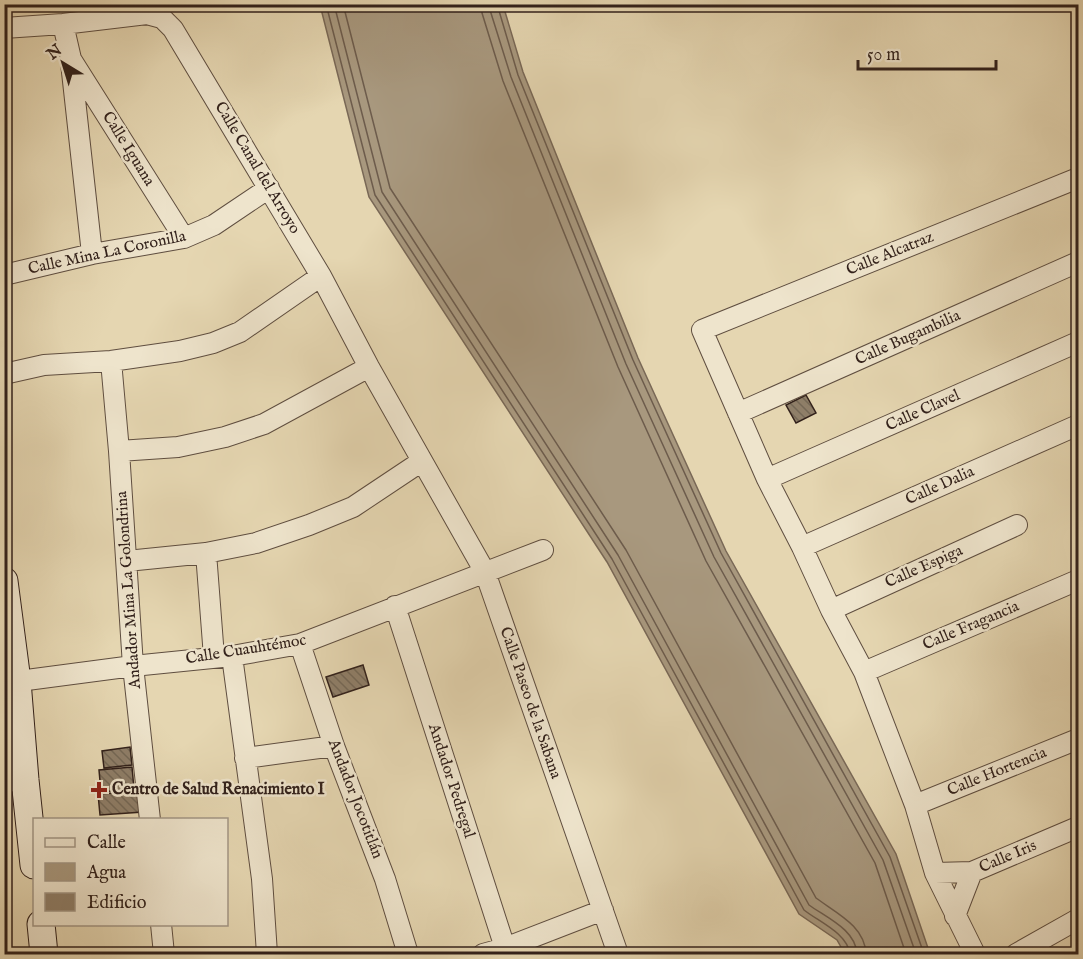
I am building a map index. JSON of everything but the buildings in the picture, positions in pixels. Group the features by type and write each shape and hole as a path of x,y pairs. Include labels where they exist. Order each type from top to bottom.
{"main road":[{"path":"4,581 15,781 33,861"},
{"path":"41,926 44,954"}],"street":[{"name":"Calle Canal del Arroyo","path":"4,28 147,14 162,18 173,28 321,276 422,462"},
{"name":"Calle Iguana","path":"63,24 71,59 184,238"},
{"path":"71,59 92,254"},
{"name":"Calle Alcatraz","path":"738,413 702,330 1078,178"},
{"name":"Calle Mina La Coronilla","path":"4,275 92,254 184,238 214,225 269,188"},
{"name":"Calle Bugambilia","path":"738,413 1078,262"},
{"path":"4,374 44,365 111,361 180,351 213,343 240,332 321,276"},
{"name":"Calle Clavel","path":"767,479 1078,342"},
{"name":"Andador Mina La Golondrina","path":"111,361 133,666 150,818"},
{"path":"119,451 178,447 225,437 264,424 369,367"},
{"path":"738,413 767,479 864,672 915,805 935,873 975,954"},
{"name":"Calle Dalia","path":"802,547 1078,425"},
{"path":"127,561 206,553 256,543 353,507 422,462"},
{"name":"Calle Paseo de la Sabana","path":"422,462 484,572 618,954"},
{"name":"Calle Espiga","path":"831,610 1017,525"},
{"name":"Calle Cuauhtémoc","path":"11,682 223,656 300,644 543,550"},
{"path":"206,553 223,656 245,758 262,879 267,954"},
{"name":"Calle Fragancia","path":"864,672 1078,580"},
{"name":"Andador Pedregal","path":"395,606 506,951"},
{"name":"Andador Jocotitlán","path":"300,644 334,746 385,879 408,954"},
{"name":"Calle Hortencia","path":"915,805 1078,739"},
{"path":"245,758 334,746"},
{"name":"Calle Iris","path":"935,873 972,872 1078,827"},
{"path":"955,916 972,872"},
{"path":"483,954 506,951 603,910"},
{"path":"1016,954 1037,948 1078,919"},
{"path":"161,926 164,954"}],"water":[{"path":"320,5 503,5 523,72 638,358 726,551 896,854 930,954 845,954 837,940 799,914 607,562 369,197"}],"place":[{"name":"Centro de Salud Renacimiento I","path":"99,790"}]}
